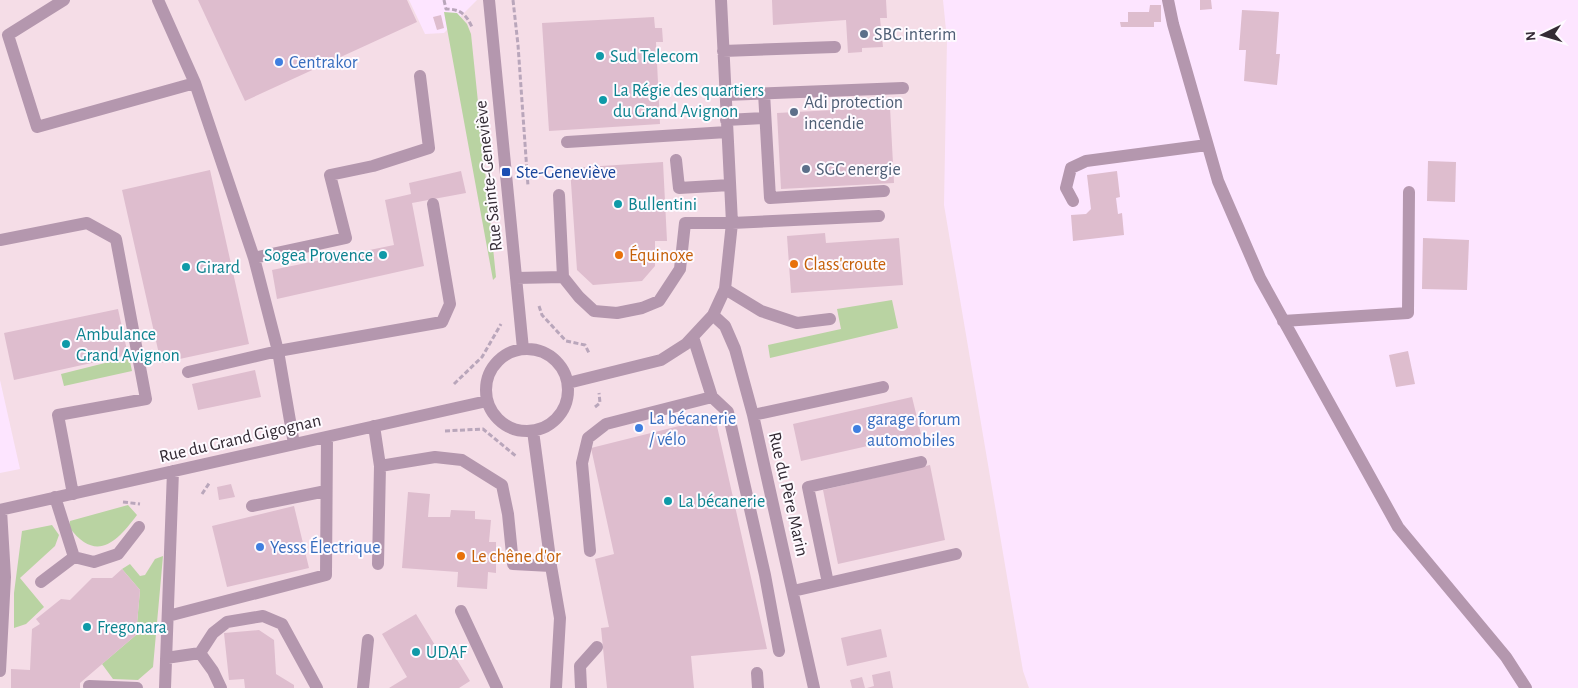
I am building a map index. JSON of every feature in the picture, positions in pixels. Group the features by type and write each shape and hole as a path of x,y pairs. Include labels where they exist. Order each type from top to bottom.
{"street":[{"path":"64,0 4,30 37,127 195,83"},
{"path":"158,0 195,83 254,258 278,351 294,444"},
{"name":"Rue Sainte-Geneviève","path":"489,0 523,349"},
{"path":"568,383 661,360 686,344 713,315 724,289 732,223 720,0"},
{"path":"1168,0 1173,24 1218,180 1260,278 1398,527 1506,657 1526,688"},
{"path":"723,51 835,47"},
{"path":"254,258 346,238 330,175 373,166 429,148 420,76"},
{"path":"725,95 903,88"},
{"path":"764,93 770,198 884,191"},
{"path":"567,142 727,126 765,118"},
{"path":"1073,201 1066,188 1071,168 1086,161 1207,145"},
{"path":"676,160 679,188 730,185"},
{"path":"1284,321 1408,313 1409,192"},
{"path":"559,195 563,276 579,298 594,311 617,313 642,308 659,301 680,269 685,223 732,223 879,216"},
{"path":"188,372 278,351 442,322 450,304 434,204"},
{"path":"0,240 87,223 116,239 146,399 58,415 73,494"},
{"path":"516,278 563,276"},
{"path":"724,289 760,311 797,323 830,319"},
{"name":"Rue du Père Marin","path":"713,315 725,326 735,349 753,415 814,688"},
{"path":"693,337 712,397 728,412 765,575 779,651"},
{"path":"523,349 538,350 552,357 562,369 568,383 567,400 560,415 548,426 533,431 513,429 496,418 487,401 486,383 493,366 506,354 523,349"},
{"path":"753,415 883,387"},
{"path":"590,551 582,463 588,438 606,424 712,397"},
{"name":"Rue du Grand Gigognan","path":"0,510 487,401"},
{"path":"374,426 380,466 378,564"},
{"path":"533,431 560,618 556,688"},
{"path":"168,616 326,575 327,437"},
{"path":"380,466 434,457 462,460 502,485 508,514 512,564 551,566"},
{"path":"828,583 808,487 921,462"},
{"path":"165,688 173,471"},
{"path":"252,506 326,491"},
{"path":"55,498 74,557"},
{"path":"0,510 6,577 0,670"},
{"path":"74,557 94,562 118,554 139,527"},
{"path":"793,591 956,554"},
{"path":"41,582 74,557"},
{"path":"460,610 497,688"},
{"path":"166,658 200,653 213,633 227,622 263,616 282,624 317,688"},
{"path":"363,688 368,640"},
{"path":"581,688 580,666 597,647"},
{"path":"200,653 213,671 221,688"},
{"path":"757,673 758,688"},
{"path":"89,686 137,688"}],"path":[{"path":"542,315 566,342 585,344 589,353"},
{"path":"454,384 482,357 503,321"}],"shaded area":[{"path":"0,0 409,0 425,34 444,33 477,0 943,0 947,40 944,205 1023,671 1029,688 0,688 0,473 20,469 0,380"}],"green space":[{"path":"444,12 457,13 467,24 471,34 496,277 493,280"},
{"path":"892,300 898,328 770,358 768,345 841,329 837,309"},
{"path":"129,357 132,371 64,386 61,374"},
{"path":"128,505 137,515 121,534 105,545 88,544 79,538 69,527 70,521"},
{"path":"52,525 59,535 55,546 20,578 44,607 26,624 14,628 14,593 22,531"},
{"path":"163,556 153,667 138,680 113,679 102,664 136,635 140,590 122,569 130,564 140,576 145,575 155,559"}],"building":[{"name":"Centrakor","path":"198,0 407,0 417,22 245,101"},
{"path":"772,0 886,0 887,18 880,18 883,47 862,48 862,52 848,53 846,20 773,25"},
{"path":"1200,0 1211,0 1212,9 1200,10"},
{"path":"1150,5 1161,5 1161,22 1154,22 1154,27 1121,27 1120,22 1128,22 1128,12 1149,12"},
{"path":"1242,10 1279,12 1276,54 1280,54 1277,85 1244,81 1246,50 1239,50"},
{"path":"441,15 444,28 437,30 433,17"},
{"path":"654,17 655,28 662,28 663,42 656,42 660,124 549,131 542,23"},
{"path":"890,107 894,183 781,189 777,113"},
{"path":"1428,161 1456,162 1455,202 1427,201"},
{"name":"Bullentini","path":"663,162 667,241 655,241 655,266 642,281 593,285 577,270 570,168"},
{"name":"Girard","path":"210,170 249,344 161,363 122,190"},
{"name":"Sogea Provence","path":"461,171 466,193 412,203 424,266 277,299 272,270 394,245 385,200 411,194 409,183"},
{"path":"1117,171 1120,197 1116,198 1118,214 1122,213 1124,235 1073,241 1071,215 1086,214 1091,209 1087,175"},
{"path":"825,233 826,243 899,238 903,285 791,293 787,236"},
{"path":"1423,238 1469,240 1467,290 1422,289"},
{"name":"Ambulance Grand Avignon","path":"118,309 128,355 14,380 4,333"},
{"path":"1408,351 1415,384 1396,387 1389,355"},
{"path":"255,370 261,397 198,410 192,384"},
{"name":"garage forum automobiles","path":"912,397 921,434 801,461 793,424"},
{"name":"La bécanerie","path":"715,417 767,649 691,656 694,688 607,688 601,628 609,627 595,559 614,554 591,448"},
{"path":"930,465 945,540 838,564 823,490"},
{"path":"231,484 235,497 219,500 217,487"},
{"name":"Le chêne d'or","path":"408,492 430,494 428,517 450,517 451,510 475,511 475,519 491,520 489,542 496,542 496,573 488,572 487,589 457,587 458,572 402,568"},
{"name":"Yesss Électrique","path":"294,506 309,568 227,587 212,526"},
{"name":"Fregonara","path":"122,569 140,590 136,635 80,683 80,688 11,688 11,669 30,670 32,629 40,624 36,619 61,599 70,600 92,578 112,578"},
{"name":"UDAF","path":"416,614 441,655 451,650 470,681 459,688 389,688 407,677 382,634"},
{"path":"881,629 887,657 847,666 841,638"},
{"path":"259,630 274,640 276,674 294,685 294,688 245,688 244,679 229,680 224,633"},
{"path":"890,671 893,688 867,688 874,686 872,675"},
{"path":"862,677 865,688 852,688 850,680"}],"place":[{"name":"SBC interim","path":"864,34"},
{"name":"Sud Telecom","path":"600,56"},
{"name":"Centrakor","path":"279,62"},
{"name":"La Régie des quartiers du Grand Avignon","path":"603,100"},
{"name":"Adi protection incendie","path":"794,112"},
{"name":"SGC energie","path":"806,169"},
{"name":"Ste-Geneviève","path":"506,172"},
{"name":"Bullentini","path":"618,204"},
{"name":"Sogea Provence","path":"383,255"},
{"name":"Équinoxe","path":"619,255"},
{"name":"Class'croute","path":"794,264"},
{"name":"Girard","path":"186,267"},
{"name":"Ambulance Grand Avignon","path":"66,344"},
{"name":"La bécanerie / vélo","path":"639,428"},
{"name":"garage forum automobiles","path":"857,429"},
{"name":"La bécanerie","path":"668,501"},
{"name":"Yesss Électrique","path":"260,547"},
{"name":"Le chêne d'or","path":"461,556"},
{"name":"Fregonara","path":"87,627"},
{"name":"UDAF","path":"416,652"}]}
